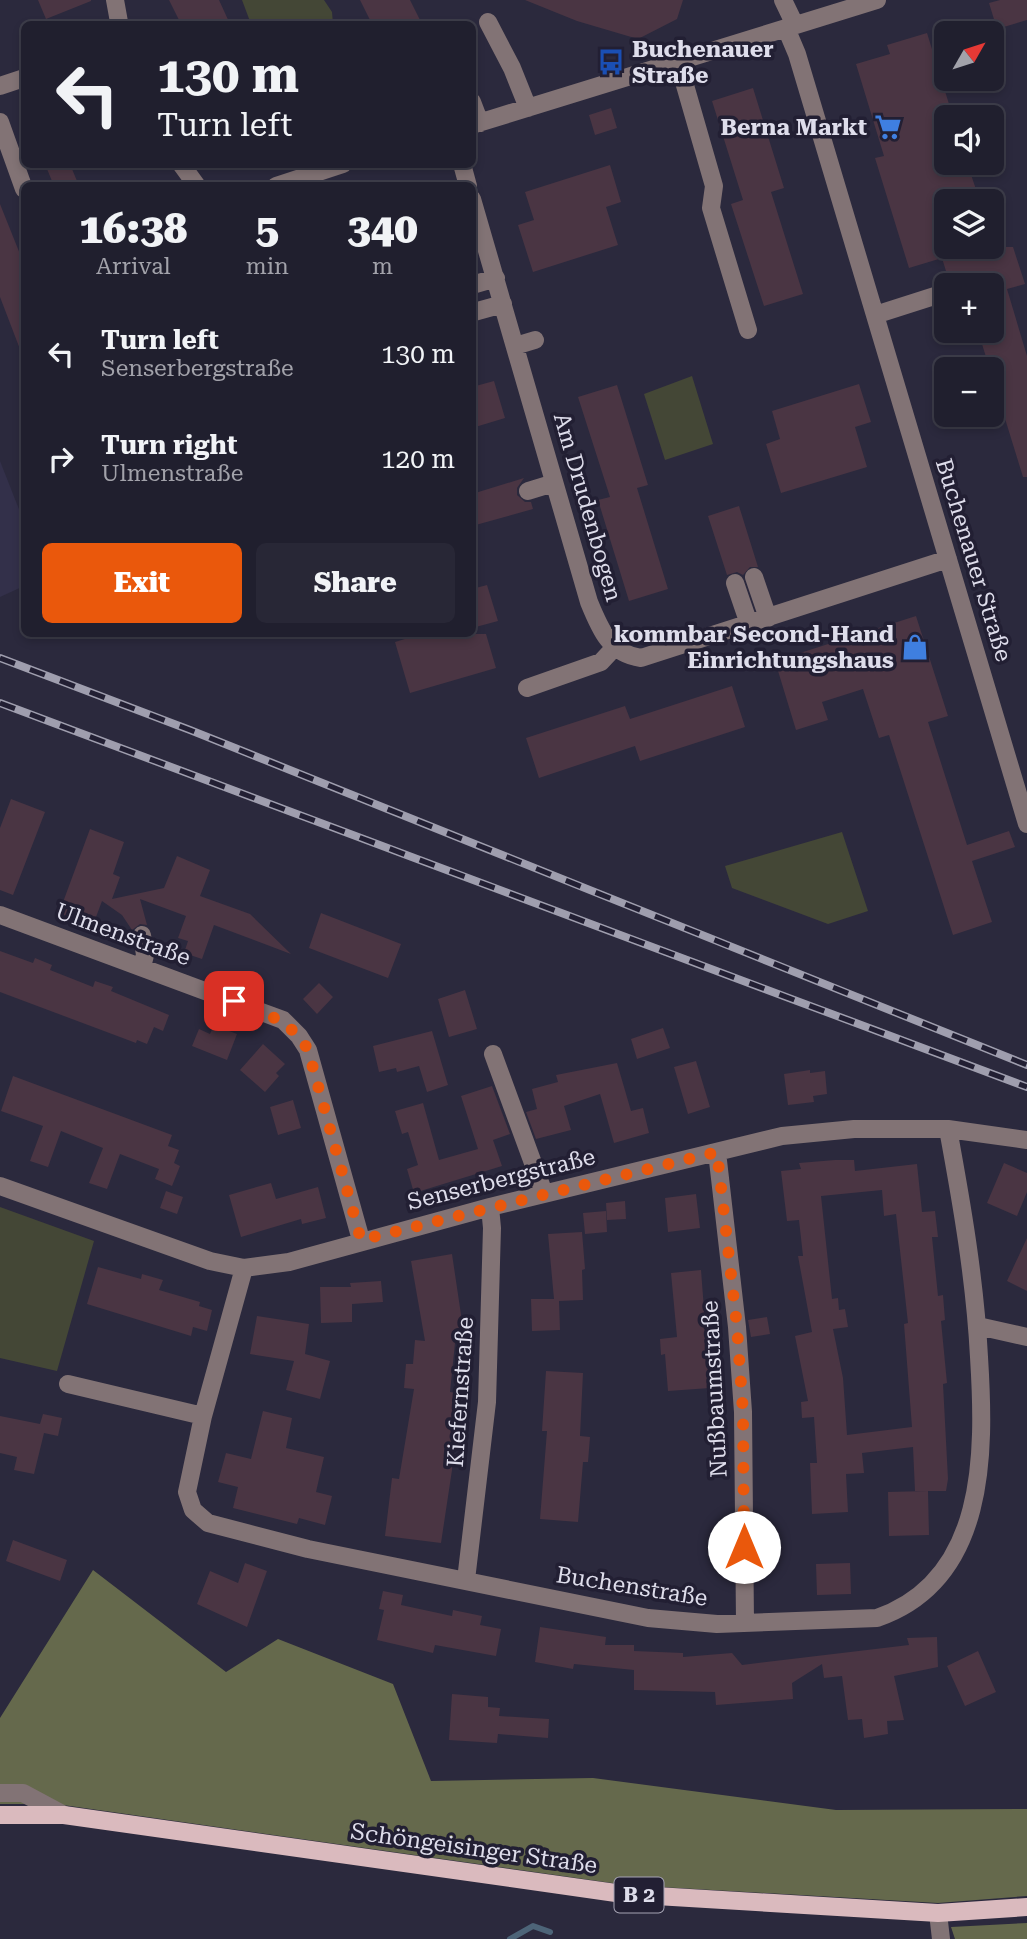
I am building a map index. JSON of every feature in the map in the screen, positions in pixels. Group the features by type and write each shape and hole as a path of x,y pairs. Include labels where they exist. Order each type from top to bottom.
{"main road":[{"name":"Schöngeisinger Straße","path":"0,1815 64,1815 623,1894 938,1913 1027,1907"}],"street":[{"path":"115,0 118,21"},
{"name":"Buchenauer Straße","path":"783,0 948,559 1023,798 1027,821"},
{"path":"476,124 877,0"},
{"path":"488,22 528,108"},
{"path":"678,61 714,186 711,208 748,330"},
{"path":"519,85 530,68"},
{"path":"0,86 21,79"},
{"path":"0,122 21,182"},
{"path":"288,182 331,168"},
{"name":"Am Drudenbogen","path":"476,212 589,602 599,627 614,648"},
{"path":"476,284 496,278"},
{"path":"875,315 934,296"},
{"path":"476,311 503,304"},
{"path":"515,346 535,340"},
{"path":"528,491 554,483"},
{"path":"527,688 601,662 614,648 625,657 641,659 948,559"},
{"path":"754,577 768,618"},
{"path":"735,583 750,624"},
{"name":"Ulmenstraße","path":"0,915 283,1020 308,1050 361,1240"},
{"path":"142,935 145,955 142,967"},
{"path":"493,1054 544,1194"},
{"name":"Senserbergstraße","path":"0,1186 210,1261 244,1268 289,1262 361,1240 489,1207 854,1120 1027,1140"},
{"name":"Buchenstraße","path":"244,1268 203,1416 187,1492 193,1510 208,1523 308,1549 648,1618 717,1624 877,1618 907,1603 942,1572 961,1542 980,1469 983,1420 978,1326 966,1225 948,1129"},
{"name":"Nußbaumstraße","path":"717,1152 737,1327 743,1412 744,1623"},
{"name":"Kiefernstraße","path":"466,1580 487,1402 492,1228 489,1207"},
{"path":"978,1326 1027,1337"},
{"path":"68,1384 203,1416"},
{"path":"0,1793 23,1793 64,1815"},
{"path":"938,1913 941,1939"}],"shaded area":[{"path":"0,461 21,514 21,587 0,597"}],"green space":[{"path":"242,0 324,0 332,12 333,21 250,21"},
{"path":"692,376 713,444 665,460 644,394"},
{"path":"842,832 868,911 828,924 732,888 725,866"},
{"path":"0,1207 94,1241 57,1371 0,1358"},
{"path":"93,1570 226,1672 278,1639 393,1684 431,1781 593,1778 836,1810 1027,1809 1027,1896 938,1903 626,1885 56,1804 0,1804 0,1718"},
{"path":"1027,1923 1027,1939 955,1939 951,1927"}],"building":[{"path":"38,0 91,0 91,1 46,19"},
{"path":"169,0 219,0 229,21 180,21"},
{"path":"360,0 410,0 420,21 370,21"},
{"path":"525,0 683,0 677,19 638,39 577,21"},
{"path":"1000,0 1027,0 1027,20 1004,27 1004,21 995,21 989,3"},
{"path":"927,33 934,56 934,91 945,91 949,105 934,105 934,175 971,175 976,189 934,189 934,259 939,259 909,268 875,158 884,156 856,64 890,54 887,45"},
{"path":"753,88 784,188 771,192 803,294 764,306 731,204 743,200 712,101"},
{"path":"611,108 617,128 595,135 589,115"},
{"path":"610,165 621,202 606,207 618,245 533,272 518,225 534,220 525,192"},
{"path":"47,168 72,168 77,182 52,182"},
{"path":"0,204 21,256 21,352 0,297"},
{"path":"1004,247 1013,247 1025,284 1007,289 1027,356 1027,477 1023,477 1004,415 1004,357 986,357 982,343 1004,343 1004,273 947,273 942,259 1004,259"},
{"path":"494,381 505,418 476,427 476,386"},
{"path":"859,384 871,422 855,427 867,467 781,493 766,444 780,439 772,411"},
{"path":"617,385 648,485 637,488 668,589 629,601 598,500 610,497 578,397"},
{"path":"524,478 517,488 517,495 525,502 531,502 533,509 476,525 476,493"},
{"path":"739,506 758,567 750,567 743,575 737,572 727,575 708,516"},
{"path":"487,585 498,621 476,627 476,588"},
{"path":"916,616 948,716 928,722 967,845 1009,831 1015,847 972,861 992,922 953,935 889,735 879,738 863,689 822,702 828,720 796,730 775,661"},
{"path":"476,634 486,634 496,668 410,693 395,642 408,638 476,637"},
{"path":"732,686 745,727 640,761 635,746 539,778 526,738 625,706 630,719"},
{"path":"11,799 45,812 13,895 0,890 0,828"},
{"path":"90,829 124,842 113,874 120,877 112,899 164,888 177,856 210,870 200,896 250,914 291,954 214,925 202,959 184,953 188,941 178,938 186,916 140,899 147,925 140,924 132,930 122,915 102,901 93,925 59,913"},
{"path":"321,913 401,944 388,978 309,948"},
{"path":"0,951 33,963 35,958 52,965 50,970 93,987 95,981 113,987 111,991 169,1015 163,1031 154,1027 147,1044 137,1040 136,1043 0,992"},
{"path":"319,983 333,997 317,1014 303,999"},
{"path":"465,990 477,1029 449,1037 438,999"},
{"path":"214,1025 237,1034 227,1060 192,1046 199,1029 210,1034"},
{"path":"663,1028 670,1048 637,1059 631,1039"},
{"path":"432,1031 448,1085 427,1092 419,1066 397,1072 396,1068 379,1072 373,1046"},
{"path":"263,1044 285,1064 265,1092 240,1070"},
{"path":"696,1061 710,1107 688,1114 674,1067"},
{"path":"617,1063 631,1111 643,1108 649,1133 614,1143 600,1094 564,1106 571,1130 536,1139 526,1112 537,1109 532,1089 558,1082 556,1075"},
{"path":"810,1070 810,1073 825,1071 827,1094 813,1096 814,1102 788,1105 784,1074"},
{"path":"13,1076 172,1135 168,1146 179,1150 174,1163 180,1166 172,1186 155,1179 159,1169 120,1154 107,1189 89,1183 103,1148 61,1131 48,1167 30,1161 43,1126 1,1111"},
{"path":"492,1086 510,1134 493,1140 502,1166 414,1193 407,1169 418,1165 408,1132 402,1134 395,1111 423,1103 439,1160 478,1149 461,1096"},
{"path":"293,1100 301,1128 278,1135 270,1107"},
{"path":"854,1160 855,1171 917,1164 922,1212 935,1211 938,1237 932,1237 938,1296 943,1295 945,1320 941,1321 947,1383 943,1384 948,1479 946,1491 915,1491 913,1447 862,1453 864,1473 846,1474 848,1512 812,1514 810,1463 817,1463 814,1417 802,1418 801,1402 808,1401 795,1336 812,1332 798,1256 803,1256 799,1220 787,1221 781,1171 801,1169 799,1163","holes":["882,1190 884,1216 896,1214 908,1323 904,1324 912,1427 847,1435 843,1378 833,1329 848,1327 845,1309 839,1310 838,1298 832,1299 821,1196"]},
{"path":"1004,1163 1027,1173 1027,1192 1017,1216 987,1203"},
{"path":"271,1183 276,1199 318,1187 326,1218 302,1224 301,1219 241,1237 229,1195"},
{"path":"166,1191 183,1197 177,1214 160,1208"},
{"path":"696,1194 700,1228 668,1232 665,1198"},
{"path":"625,1201 626,1219 607,1220 606,1203"},
{"path":"606,1211 607,1232 585,1234 583,1213"},
{"path":"582,1232 585,1269 582,1270 583,1300 559,1301 560,1330 532,1331 531,1299 554,1299 548,1234"},
{"path":"1027,1238 1027,1291 1007,1281"},
{"path":"452,1254 463,1328 461,1344 455,1343 450,1392 457,1393 452,1470 441,1543 385,1536 392,1478 399,1479 414,1389 404,1388 406,1364 413,1364 415,1340 425,1341 411,1261"},
{"path":"98,1267 141,1279 142,1274 163,1280 159,1290 200,1302 199,1306 212,1310 207,1331 193,1327 191,1336 87,1304"},
{"path":"701,1270 710,1388 668,1391 665,1354 661,1355 660,1339 677,1337 671,1273"},
{"path":"381,1281 383,1302 352,1304 352,1322 321,1323 320,1287 351,1287 350,1283"},
{"path":"257,1316 309,1324 305,1354 330,1361 320,1399 286,1390 294,1361 250,1354"},
{"path":"767,1317 770,1334 751,1337 748,1320"},
{"path":"546,1371 583,1373 580,1436 590,1437 588,1462 583,1462 578,1522 540,1519 547,1431 542,1431"},
{"path":"263,1411 292,1418 286,1448 324,1457 316,1492 332,1496 325,1525 299,1518 297,1524 233,1508 238,1487 218,1482 226,1453 251,1459"},
{"path":"43,1414 62,1418 58,1436 44,1433 34,1474 14,1470 17,1457 0,1453 0,1416 40,1424"},
{"path":"928,1491 929,1535 889,1536 888,1492"},
{"path":"13,1540 67,1560 60,1581 6,1561"},
{"path":"245,1563 267,1571 247,1627 197,1604 210,1571 238,1583"},
{"path":"850,1563 851,1594 817,1595 816,1564"},
{"path":"383,1591 403,1595 401,1605 452,1616 453,1610 482,1616 480,1625 501,1629 496,1656 435,1645 433,1653 377,1640 384,1610 379,1609"},
{"path":"540,1627 606,1637 605,1645 634,1645 634,1651 683,1653 683,1657 732,1653 742,1665 909,1645 907,1638 937,1637 938,1667 894,1676 904,1720 887,1721 888,1734 864,1738 862,1719 848,1720 842,1676 824,1678 822,1664 792,1683 793,1699 716,1705 715,1692 634,1690 634,1670 574,1664 573,1669 535,1662"},
{"path":"978,1651 996,1692 965,1706 947,1666"},
{"path":"452,1694 488,1697 488,1707 500,1708 499,1716 549,1719 548,1738 498,1734 497,1743 449,1740"}],"waterway":[{"path":"510,1939 533,1926 550,1932"}],"railway":[{"path":"0,658 190,730 1027,1065"},
{"path":"0,703 1027,1087"}],"place":[{"name":"Buchenauer Straße","path":"611,62"},
{"name":"Berna Markt","path":"888,127"},
{"name":"kommbar Second-Hand Einrichtungshaus","path":"915,647"}],"route":[{"path":"234,1001 283,1020 308,1050 361,1240 717,1152 737,1327 743,1412 744,1547"}]}
